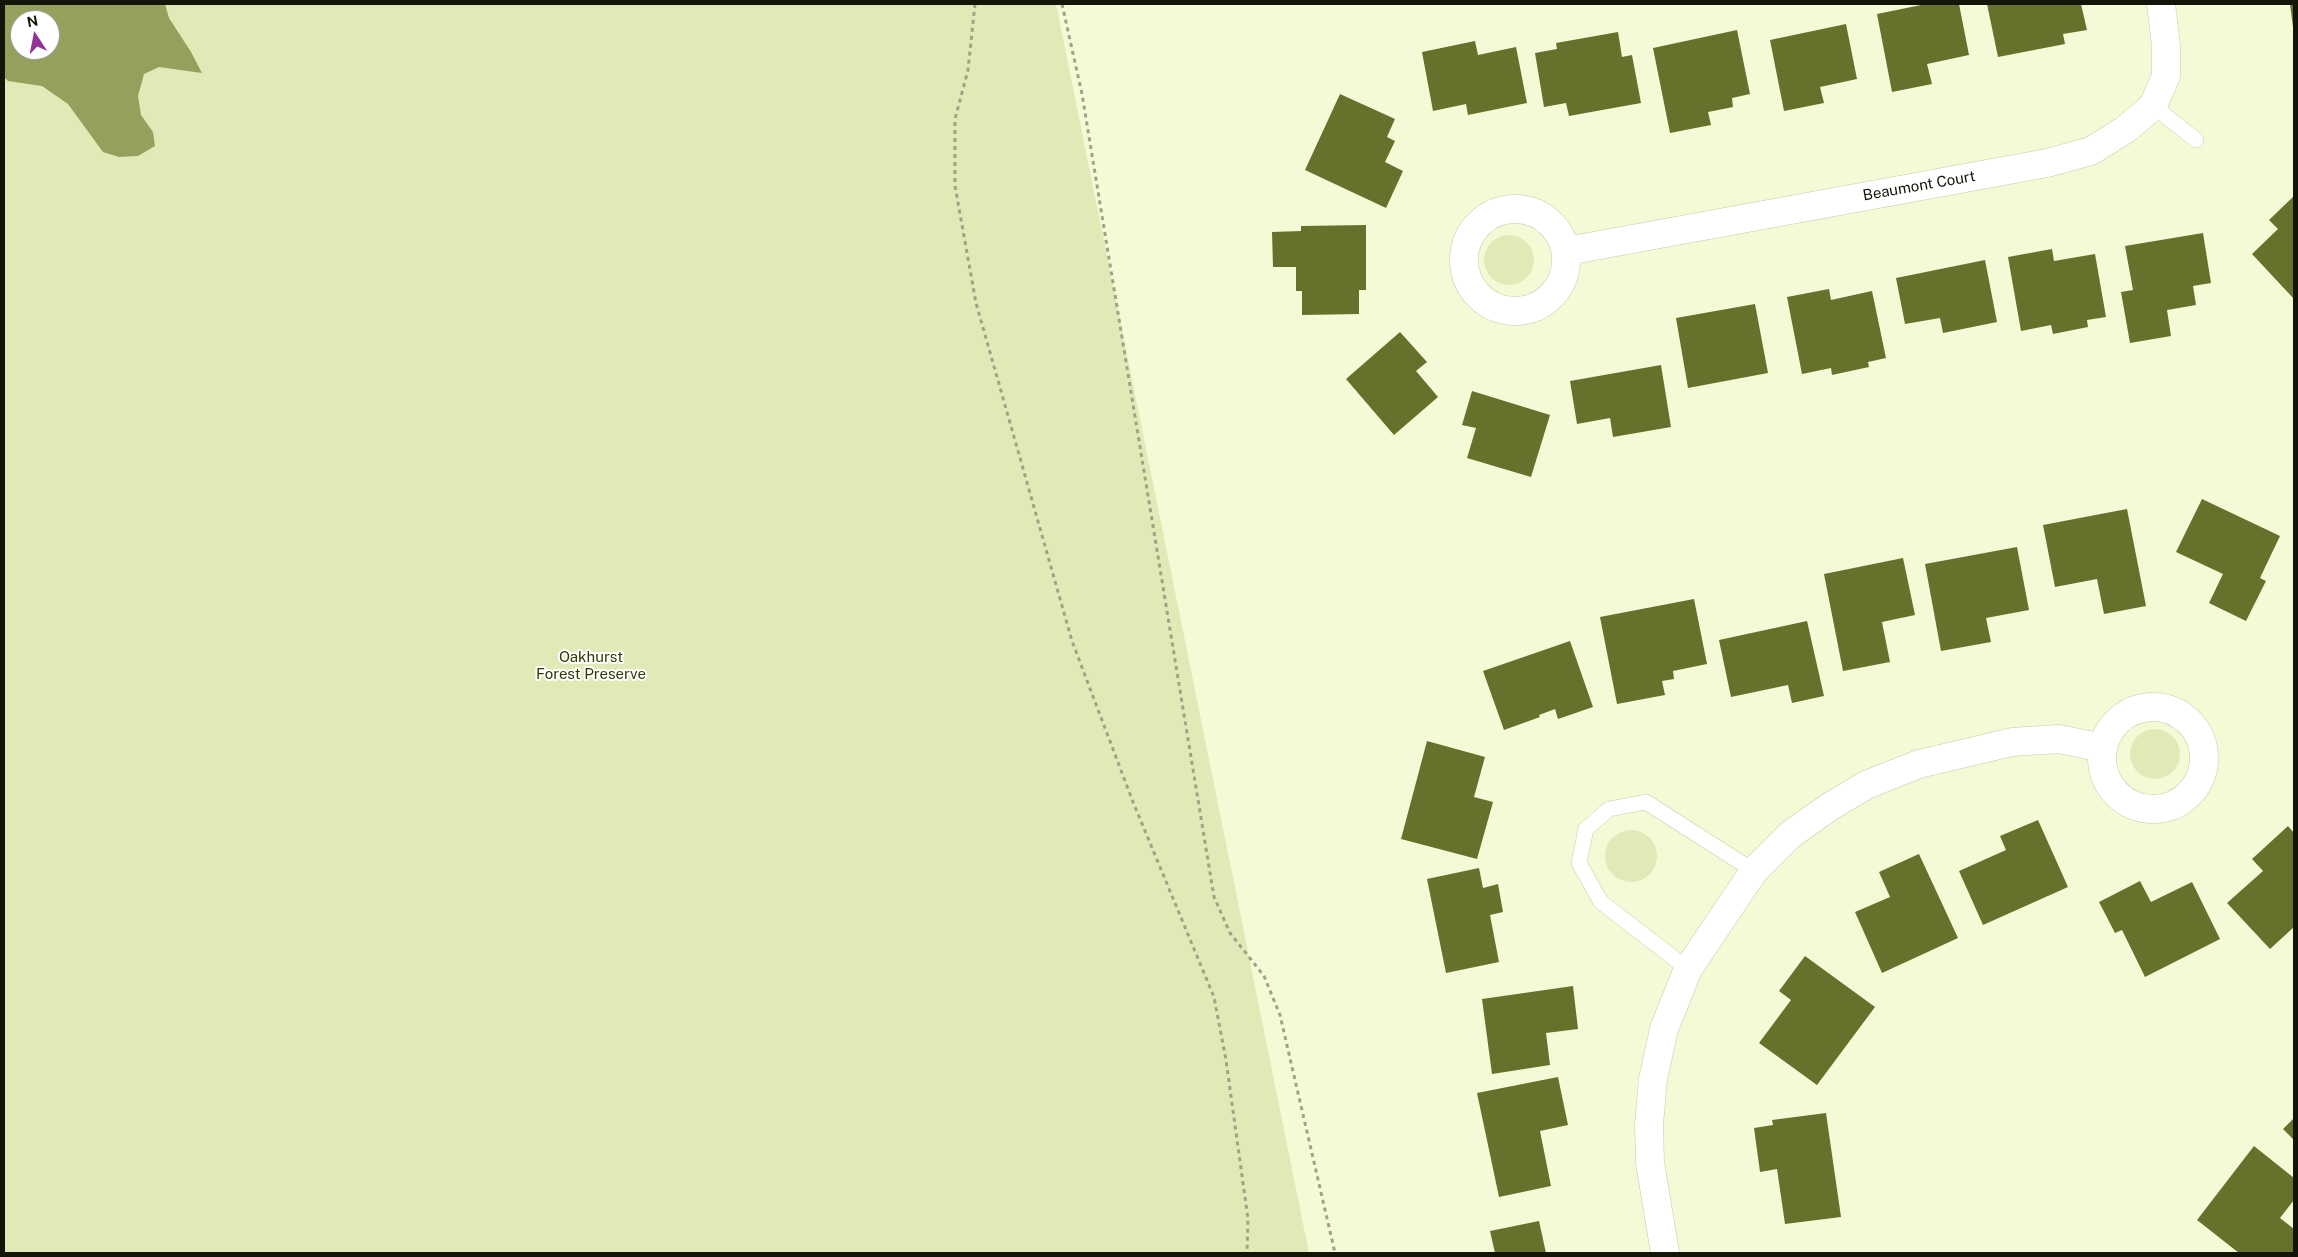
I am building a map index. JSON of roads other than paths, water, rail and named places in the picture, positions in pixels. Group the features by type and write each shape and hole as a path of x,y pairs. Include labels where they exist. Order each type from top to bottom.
{"street":[{"name":"Beaumont Court","path":"1567,251 2047,163 2091,151 2126,129 2153,106 2166,76 2166,46 2161,4"},
{"path":"1665,1253 1650,1163 1649,1124 1653,1079 1664,1029 1674,999 1688,969 1754,871 1791,834 1831,806 1866,785 1918,764 2012,742 2059,740 2103,748"}],"lane":[{"path":"2153,106 2196,140"},
{"path":"1688,969 1601,902 1579,863 1586,829 1608,809 1646,802 1754,871"}],"park label":[{"name":"Oakhurst Forest Preserve","path":"591,666"}]}
